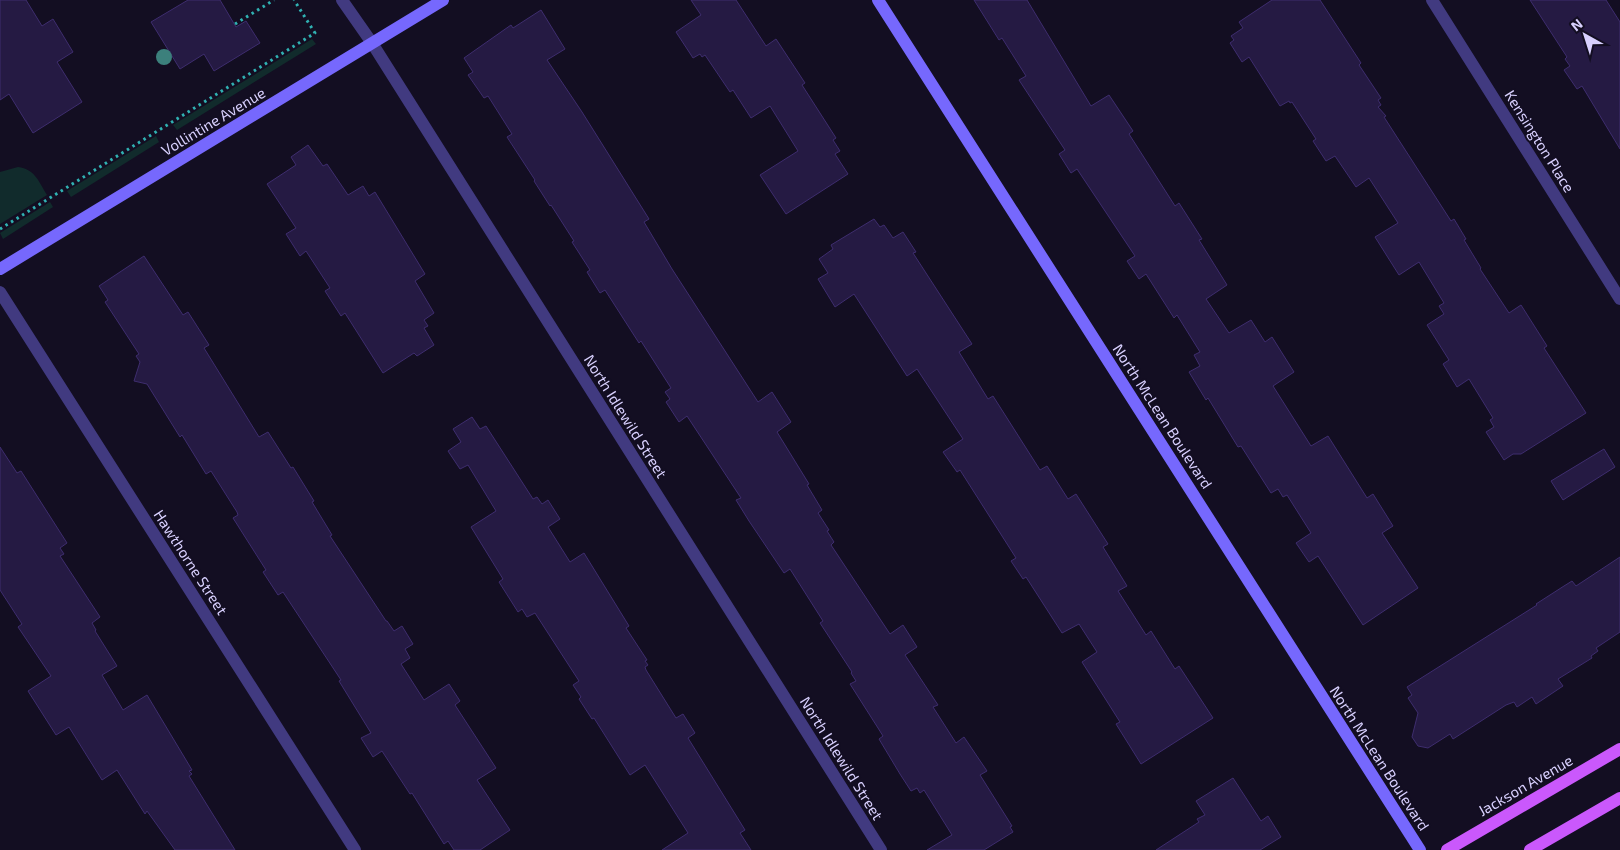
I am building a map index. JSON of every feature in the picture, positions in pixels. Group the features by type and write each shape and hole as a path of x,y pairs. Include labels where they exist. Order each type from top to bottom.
{"main road":[{"name":"Vollintine Avenue","path":"0,268 443,0"},
{"name":"North McLean Boulevard","path":"878,0 1420,850"},
{"name":"Jackson Avenue","path":"1447,850 1620,749"},
{"path":"1530,850 1620,798"}],"street":[{"name":"North Idlewild Street","path":"342,0 372,43 881,850"},
{"name":"Kensington Place","path":"1432,0 1620,299"},
{"name":"Hawthorne Street","path":"0,292 355,850"}],"path":[{"path":"234,24 274,0"},
{"path":"0,229 315,33 294,0"}],"green space":[{"path":"312,39 316,44 177,130 173,125"},
{"path":"156,136 159,142 71,197 67,191"},
{"path":"18,167 33,173 47,195 0,224 0,172"},
{"path":"50,202 53,207 3,239 0,233"}],"building":[{"path":"0,0 26,0 42,26 53,19 73,52 57,62 82,102 33,133 9,94 0,100"},
{"path":"188,0 220,0 236,27 246,21 260,43 214,71 204,54 180,69 151,22"},
{"path":"691,0 736,0 766,46 776,39 805,83 802,85 836,138 833,140 840,151 835,154 848,174 786,214 760,175 798,151 770,106 751,118 733,90 730,92 705,55 702,57 700,54 693,58 676,32 701,15"},
{"path":"974,0 1027,0 1091,106 1109,95 1133,131 1129,134 1175,206 1179,203 1202,239 1199,240 1227,285 1206,299 1229,333 1251,320 1265,342 1272,337 1294,372 1273,386 1311,446 1328,436 1367,498 1373,494 1393,526 1382,533 1418,588 1363,625 1318,556 1309,562 1296,543 1311,533 1287,495 1283,497 1278,489 1271,493 1241,446 1238,447 1208,398 1206,400 1189,372 1200,366 1194,355 1200,352 1177,315 1174,318 1146,274 1139,279 1127,261 1135,256 1077,169 1071,173 1059,154 1065,150 1019,80 1026,76 1002,38 999,40"},
{"path":"1272,0 1320,0 1361,63 1359,65 1381,98 1378,100 1381,105 1378,107 1386,116 1384,117 1451,221 1454,219 1480,269 1509,313 1521,305 1547,346 1544,348 1586,413 1521,454 1513,454 1504,460 1486,432 1494,427 1490,420 1493,418 1469,379 1457,387 1443,364 1449,360 1427,325 1444,314 1439,306 1444,303 1419,262 1399,275 1375,237 1398,223 1369,178 1356,187 1335,156 1326,161 1313,141 1316,139 1292,102 1290,103 1289,101 1280,106 1249,57 1242,62 1230,43 1234,40 1231,36 1243,28 1239,22"},
{"path":"1530,0 1606,0 1620,22 1620,149 1582,86 1577,89 1564,70 1570,66 1565,59 1567,57"},
{"path":"541,10 565,49 547,60 649,219 644,222 672,269 758,402 772,392 791,422 777,432 809,484 807,485 822,510 818,513 834,542 831,545 890,634 903,625 917,647 905,655 938,705 933,707 956,743 964,737 987,771 980,775 1012,826 1010,827 1013,832 984,850 927,850 952,835 924,790 920,793 917,788 911,791 900,774 879,739 883,736 850,684 856,681 820,623 823,621 790,569 784,573 749,521 736,500 741,498 687,416 679,422 666,402 670,399 665,392 671,388 605,290 600,293 587,272 590,270 572,242 574,241 507,137 512,134 488,96 484,98 468,75 473,72 464,58 511,25 513,28"},
{"path":"308,145 323,166 327,164 348,195 363,186 369,196 375,192 425,274 415,281 434,313 424,320 428,326 424,328 434,345 417,356 414,353 383,373 345,313 341,316 325,291 330,288 306,251 300,256 286,234 296,228 267,184 296,165 291,157"},
{"path":"874,219 880,227 884,225 893,238 903,232 916,252 913,253 972,344 959,352 988,399 993,396 1040,470 1047,466 1068,499 1076,494 1108,544 1103,547 1127,586 1118,591 1146,635 1151,631 1175,669 1179,666 1213,718 1141,764 1116,724 1120,722 1082,662 1097,652 1079,624 1062,633 1026,577 1023,579 1011,561 1016,558 960,470 957,472 943,452 963,439 917,369 907,376 854,294 835,307 818,279 828,273 819,259 833,249 831,245"},
{"path":"144,256 183,315 188,312 209,345 204,348 259,437 268,432 291,468 293,467 314,501 312,502 332,535 330,536 386,621 394,631 402,626 413,644 405,649 410,658 401,664 424,700 449,684 460,701 455,705 496,768 477,780 510,830 480,850 454,850 448,841 444,844 412,793 410,794 382,751 373,757 361,738 371,733 339,681 341,680 283,592 278,595 263,572 266,570 233,518 238,515 237,512 211,471 206,474 147,384 134,381 140,362 136,356 139,354 105,302 108,300 99,286"},
{"path":"472,417 480,429 486,426 533,499 537,497 542,504 548,500 560,519 548,527 570,562 584,553 629,626 626,628 647,660 645,661 648,665 645,667 646,670 676,718 683,714 695,733 688,738 745,830 740,833 751,850 662,850 688,833 645,765 630,775 594,718 592,719 579,699 581,697 573,685 579,681 535,613 527,617 522,609 518,612 499,582 503,579 471,527 496,511 468,465 460,469 448,451 461,442 453,429"},
{"path":"0,447 17,473 21,471 67,543 60,548 64,554 60,556 100,617 92,623 117,666 102,675 123,710 147,695 192,770 189,771 192,774 189,776 235,850 175,850 147,811 145,814 117,770 102,780 69,727 56,735 28,691 51,676 18,627 22,624 0,590"},
{"path":"1604,449 1615,467 1563,500 1551,481"},
{"path":"1620,557 1620,632 1596,648 1598,651 1591,656 1592,658 1558,679 1563,686 1536,704 1532,697 1517,707 1514,702 1506,705 1453,739 1450,734 1428,748 1418,746 1412,737 1418,713 1408,698 1412,695 1407,687 1572,581 1576,586"},
{"path":"1233,778 1261,821 1268,816 1281,837 1260,850 1156,850 1199,822 1197,819 1205,815 1196,801"}]}
